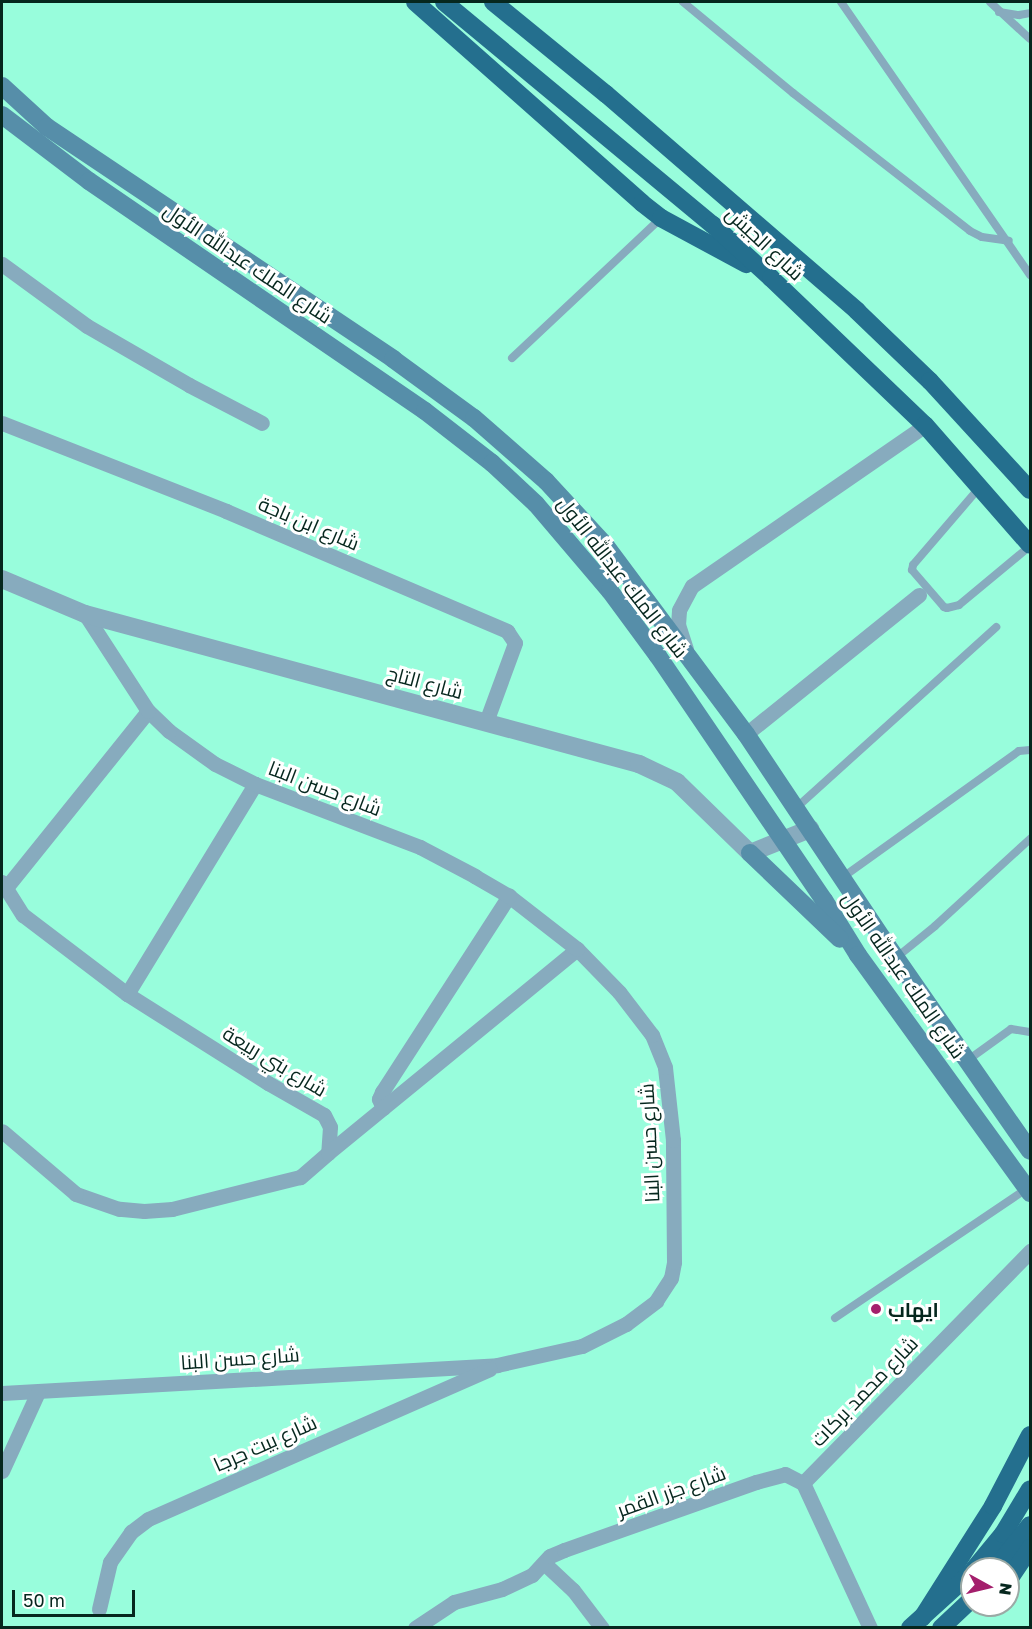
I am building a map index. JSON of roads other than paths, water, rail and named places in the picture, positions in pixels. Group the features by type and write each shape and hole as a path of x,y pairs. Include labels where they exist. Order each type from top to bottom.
{"highway":[{"path":"415,2 661,218 771,278"},
{"name":"شارع الجيش","path":"444,2 704,217 771,278 925,425 1030,545"},
{"name":"شارع الجيش","path":"493,2 606,94 857,311 930,381 1030,490"},
{"path":"916,1623 993,1506 1030,1435"},
{"path":"984,1557 1003,1534 1030,1489"},
{"path":"1005,1557 1030,1525"},
{"path":"1020,1563 1030,1548"},
{"path":"916,1623 960,1583"},
{"path":"941,1628 960,1611"}],"main road":[{"name":"شارع الملك عبدالله الأول","path":"2,86 47,127 384,352 474,418 546,481 574,510 605,545 746,734 895,958 1030,1151"},
{"name":"شارع الملك عبدالله الأول","path":"2,115 89,182 425,411 492,463 536,504 577,549 645,637 824,900 858,955 1029,1191"},
{"path":"750,853 858,955"}],"street":[{"path":"2,264 87,326 189,385 262,423"},
{"name":"شارع ابن باجة","path":"2,423 226,511 507,631 514,644 486,722"},
{"path":"686,652 678,625 679,610 692,586 925,425"},
{"name":"شارع التاج","path":"2,579 85,614 486,722 658,771 677,782 750,853"},
{"path":"746,734 920,595"},
{"name":"شارع حسن البنا","path":"2,1393 497,1365 582,1346 626,1324 656,1301 671,1278 674,1262 673,1140 665,1067 645,1026 619,992 577,949 509,896 420,847 255,784 215,764 169,731 148,711 85,614"},
{"path":"3,886 148,711"},
{"path":"127,994 255,784"},
{"path":"750,853 810,829"},
{"name":"شارع بني ربيعة","path":"3,886 23,915 127,994 324,1115 330,1127 328,1153"},
{"path":"382,1108 379,1099 382,1092 509,896"},
{"path":"2,1131 76,1194 118,1209 144,1211 172,1209 280,1184 300,1177 577,949"},
{"name":"شارع محمد بركات","path":"803,1483 1030,1251"},
{"name":"شارع بيت جرجا","path":"99,1609 110,1562 131,1532 148,1519 497,1365"},
{"path":"2,1471 38,1392"},
{"name":"شارع جزر القمر","path":"415,1628 454,1602 502,1589 532,1575 545,1564 550,1556 564,1550 774,1476 784,1474 803,1483"},
{"path":"803,1483 870,1628"},
{"path":"545,1564 573,1590 602,1628"}],"lane":[{"path":"683,2 793,93 970,231 982,237 1009,241"},
{"path":"841,2 1009,241 1030,275"},
{"path":"990,2 1030,39"},
{"path":"999,12 1019,15 1030,13"},
{"path":"512,358 661,218"},
{"path":"980,487 913,565 912,570 947,608 958,604 1030,545"},
{"path":"796,808 996,627"},
{"path":"841,878 1019,751 1030,750"},
{"path":"895,958 935,926 1030,839"},
{"path":"966,1061 1011,1029 1030,1032"},
{"path":"834,1318 1029,1191"}],"place":[{"name":"ايهاب","path":"876,1309"}]}
